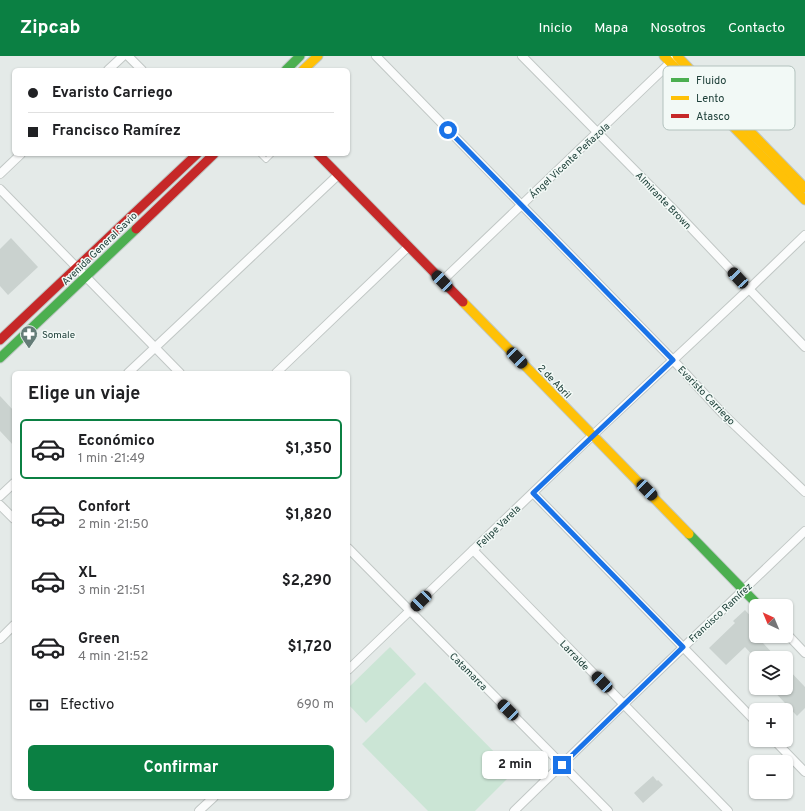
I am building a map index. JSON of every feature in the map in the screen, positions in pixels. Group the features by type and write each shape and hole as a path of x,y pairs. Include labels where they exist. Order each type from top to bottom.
{"main road":[{"path":"288,68 300,56"},
{"path":"305,68 318,56"},
{"path":"664,56 676,58 684,66"},
{"path":"676,58 683,66"},
{"path":"741,130 805,200"},
{"path":"747,130 805,188"},
{"name":"Avenida General Savio","path":"0,340 195,156"},
{"name":"Avenida General Savio","path":"0,358 212,156"},
{"name":"2 de Abril","path":"320,156 753,599"}],"street":[{"path":"110,68 123,56"},
{"path":"128,56 140,68"},
{"name":"Evaristo Carriego","path":"376,56 673,360 723,414 805,492"},
{"name":"Almirante Brown","path":"522,56 677,213 805,347"},
{"name":"Ángel Vicente Peñazola","path":"668,66 676,58"},
{"name":"Ángel Vicente Peñazola","path":"442,281 663,70"},
{"path":"0,174 18,156"},
{"path":"130,371 338,175"},
{"path":"0,189 178,371"},
{"name":"Felipe Varela","path":"350,668 593,435 805,235"},
{"path":"278,371 408,247"},
{"path":"0,496 12,485"},
{"path":"533,493 749,715"},
{"path":"0,505 12,517"},
{"name":"Francisco Ramírez","path":"514,811 805,531"},
{"name":"Larralde","path":"473,550 728,811"},
{"name":"Catamarca","path":"350,551 608,811"},
{"path":"0,639 12,627"},
{"path":"793,640 805,653"},
{"path":"781,747 805,772"},
{"path":"199,811 212,799"}],"lane":[{"path":"262,156 266,160 270,156"}],"green space":[{"path":"390,647 416,674 366,723 350,706 350,686"},
{"path":"425,682 514,772 475,811 428,811 362,744"}],"building":[{"path":"11,238 38,267 8,295 0,286 0,249"},
{"path":"0,396 12,409 12,444 0,431"},
{"path":"745,610 749,614 749,643 763,643 770,651 749,651 745,647 726,665 709,648 735,623 733,621"},
{"path":"793,674 805,687 805,708 797,716 793,712 793,703 785,703 778,695 793,695"},
{"path":"653,776 663,785 643,803 634,793"}],"traffic: fast":[{"path":"288,68 300,56"},
{"path":"0,358 136,229"},
{"path":"689,534 752,599"}],"traffic: slow":[{"path":"305,68 318,56"},
{"path":"664,56 674,66"},
{"path":"677,56 687,66"},
{"path":"736,130 805,200"},
{"path":"749,130 805,188"},
{"path":"463,302 689,534"}],"traffic: jam":[{"path":"0,340 195,156"},
{"path":"136,229 212,156"},
{"path":"320,156 463,302"}],"place":[{"name":"Somale","path":"29,349"}],"route":[{"path":"448,130 673,360 533,493 683,647 562,765"}]}
